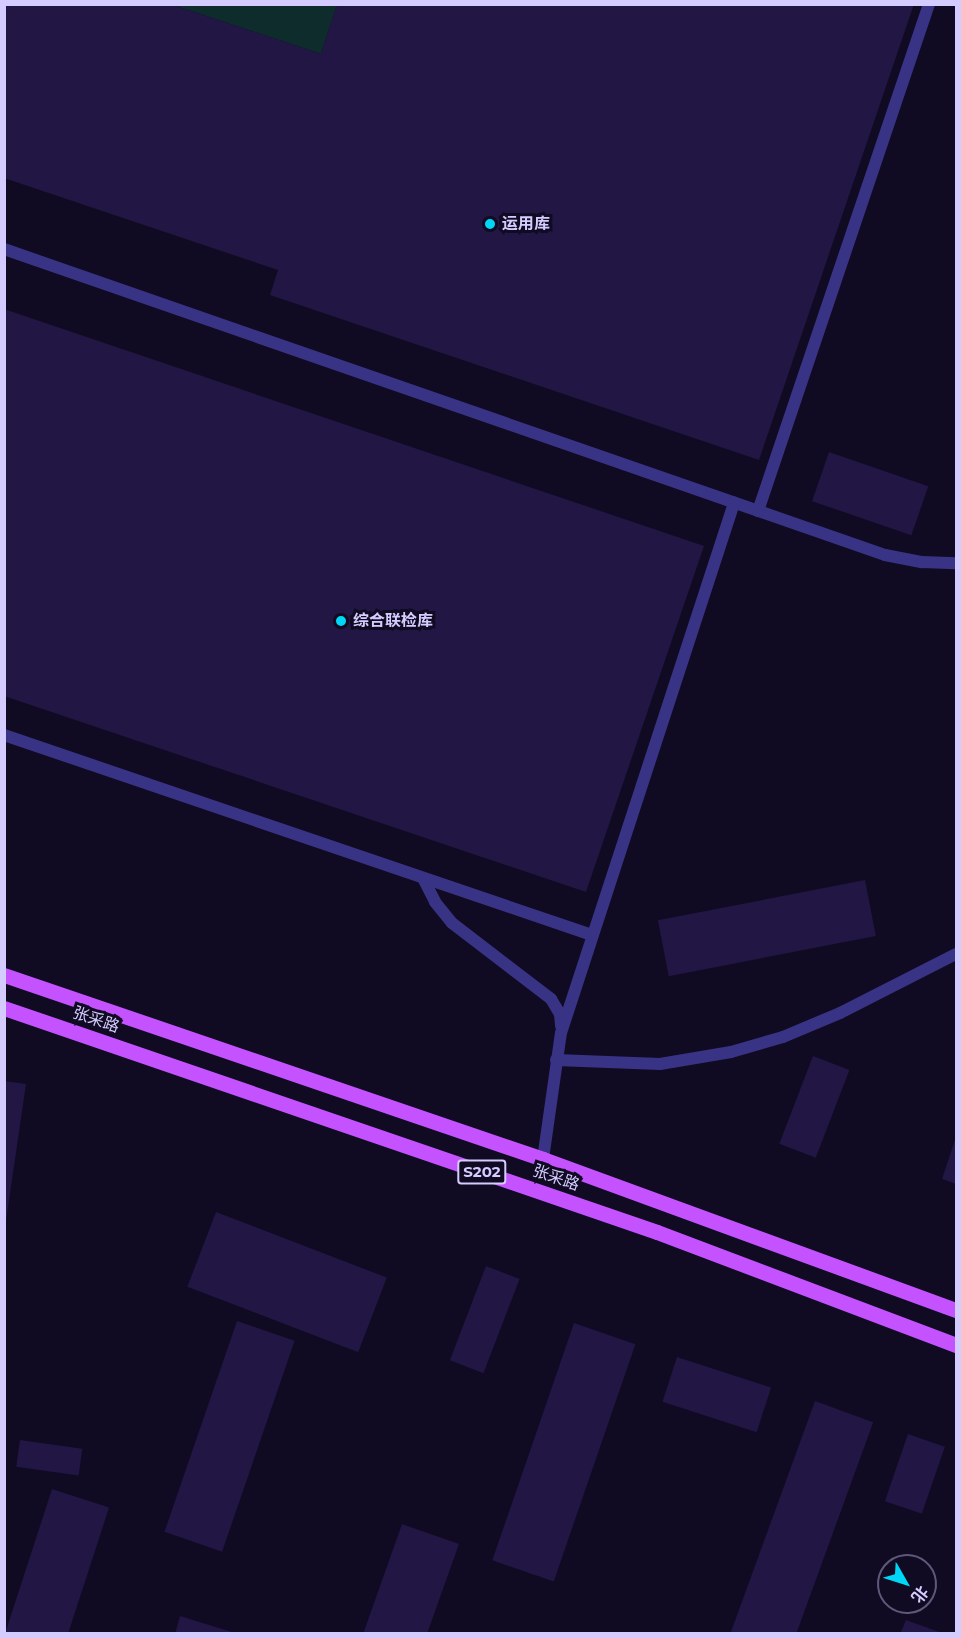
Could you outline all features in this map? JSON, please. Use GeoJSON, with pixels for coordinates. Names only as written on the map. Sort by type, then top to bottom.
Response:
{"type":"FeatureCollection","features":[{"type":"Feature","properties":{"kind":"main road","name":"张采路"},"geometry":{"type":"LineString","coordinates":[[4,975],[543,1159],[957,1310]]}},
{"type":"Feature","properties":{"kind":"main road","name":"张采路"},"geometry":{"type":"LineString","coordinates":[[4,1008],[657,1232],[957,1345]]}},
{"type":"Feature","properties":{"kind":"lane"},"geometry":{"type":"LineString","coordinates":[[758,511],[929,4]]}},
{"type":"Feature","properties":{"kind":"lane"},"geometry":{"type":"LineString","coordinates":[[4,249],[885,555],[922,562],[957,563]]}},
{"type":"Feature","properties":{"kind":"lane"},"geometry":{"type":"LineString","coordinates":[[543,1159],[561,1033],[734,503]]}},
{"type":"Feature","properties":{"kind":"lane"},"geometry":{"type":"LineString","coordinates":[[4,735],[592,935]]}},
{"type":"Feature","properties":{"kind":"lane"},"geometry":{"type":"LineString","coordinates":[[423,878],[435,902],[452,923],[551,999],[560,1014],[561,1033]]}},
{"type":"Feature","properties":{"kind":"lane"},"geometry":{"type":"LineString","coordinates":[[556,1060],[660,1064],[731,1052],[820,1022],[957,954]]}},
{"type":"Feature","properties":{"kind":"green space"},"geometry":{"type":"Polygon","coordinates":[[[173,5],[337,5],[321,54],[173,5]]]}},
{"type":"Feature","properties":{"kind":"building","name":"运用库"},"geometry":{"type":"Polygon","coordinates":[[[337,4],[914,4],[759,460],[270,295],[278,270],[4,178],[4,5],[173,5],[321,54],[337,4]]]}},
{"type":"Feature","properties":{"kind":"building","name":"综合联检库"},"geometry":{"type":"Polygon","coordinates":[[[4,309],[704,546],[586,892],[4,696],[4,309]]]}},
{"type":"Feature","properties":{"kind":"building"},"geometry":{"type":"Polygon","coordinates":[[[829,452],[928,486],[911,535],[812,501],[829,452]]]}},
{"type":"Feature","properties":{"kind":"building"},"geometry":{"type":"Polygon","coordinates":[[[865,880],[876,936],[669,976],[658,920],[865,880]]]}},
{"type":"Feature","properties":{"kind":"building"},"geometry":{"type":"Polygon","coordinates":[[[813,1056],[849,1070],[816,1158],[779,1144],[813,1056]]]}},
{"type":"Feature","properties":{"kind":"building"},"geometry":{"type":"Polygon","coordinates":[[[4,1081],[26,1084],[6,1221],[4,1220],[4,1081]]]}},
{"type":"Feature","properties":{"kind":"building"},"geometry":{"type":"Polygon","coordinates":[[[956,1137],[956,1184],[942,1179],[956,1137]]]}},
{"type":"Feature","properties":{"kind":"building"},"geometry":{"type":"Polygon","coordinates":[[[216,1212],[387,1278],[358,1352],[187,1287],[216,1212]]]}},
{"type":"Feature","properties":{"kind":"building"},"geometry":{"type":"Polygon","coordinates":[[[486,1266],[520,1279],[483,1373],[450,1360],[486,1266]]]}},
{"type":"Feature","properties":{"kind":"building"},"geometry":{"type":"Polygon","coordinates":[[[237,1321],[295,1341],[222,1552],[164,1532],[237,1321]]]}},
{"type":"Feature","properties":{"kind":"building"},"geometry":{"type":"Polygon","coordinates":[[[574,1323],[635,1344],[554,1581],[492,1560],[574,1323]]]}},
{"type":"Feature","properties":{"kind":"building"},"geometry":{"type":"Polygon","coordinates":[[[677,1357],[771,1388],[757,1432],[662,1402],[677,1357]]]}},
{"type":"Feature","properties":{"kind":"building"},"geometry":{"type":"Polygon","coordinates":[[[815,1401],[873,1422],[796,1634],[731,1633],[815,1401]]]}},
{"type":"Feature","properties":{"kind":"building"},"geometry":{"type":"Polygon","coordinates":[[[908,1434],[945,1447],[922,1514],[885,1501],[908,1434]]]}},
{"type":"Feature","properties":{"kind":"building"},"geometry":{"type":"Polygon","coordinates":[[[20,1440],[82,1449],[79,1476],[16,1467],[20,1440]]]}},
{"type":"Feature","properties":{"kind":"building"},"geometry":{"type":"Polygon","coordinates":[[[52,1489],[109,1508],[68,1634],[5,1634],[52,1489]]]}},
{"type":"Feature","properties":{"kind":"building"},"geometry":{"type":"Polygon","coordinates":[[[402,1524],[459,1544],[427,1634],[363,1634],[402,1524]]]}},
{"type":"Feature","properties":{"kind":"building"},"geometry":{"type":"Polygon","coordinates":[[[180,1616],[235,1633],[235,1634],[175,1634],[180,1616]]]}},
{"type":"Feature","properties":{"kind":"building"},"geometry":{"type":"Polygon","coordinates":[[[906,1620],[942,1633],[942,1634],[900,1634],[906,1620]]]}},
{"type":"Feature","properties":{"kind":"place","name":"运用库"},"geometry":{"type":"Point","coordinates":[490,224]}},
{"type":"Feature","properties":{"kind":"place","name":"综合联检库"},"geometry":{"type":"Point","coordinates":[341,621]}}]}
